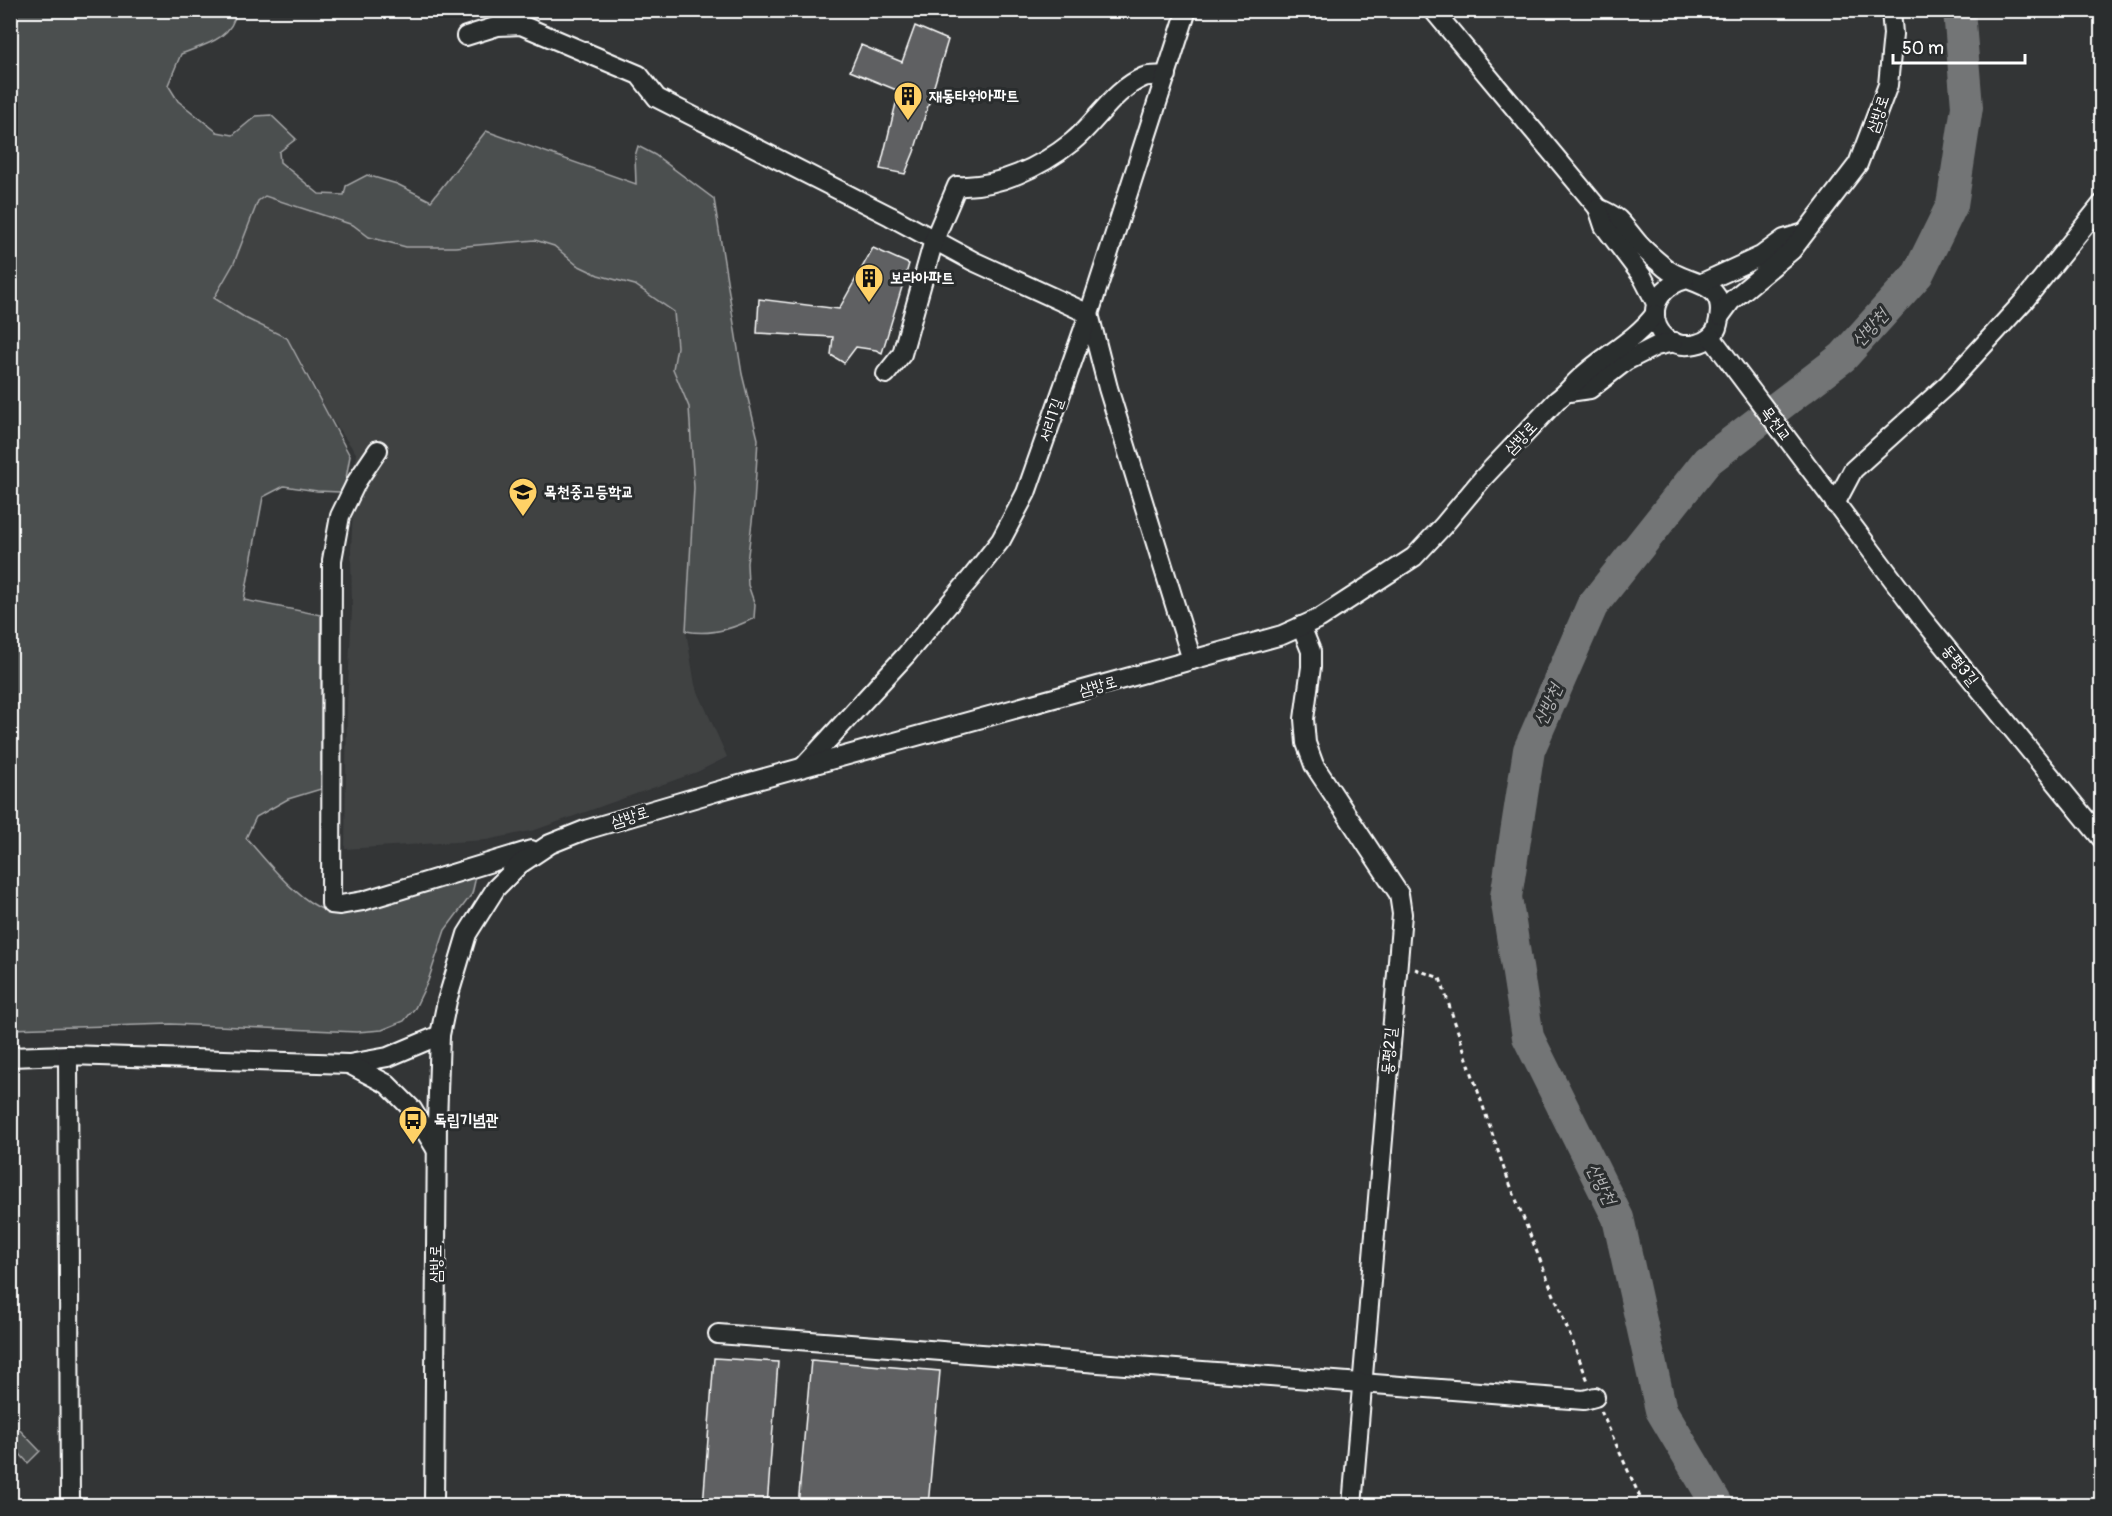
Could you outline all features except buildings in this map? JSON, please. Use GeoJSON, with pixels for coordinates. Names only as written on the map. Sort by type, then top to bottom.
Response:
{"type":"FeatureCollection","features":[{"type":"Feature","properties":{"kind":"street","name":"서리1길"},"geometry":{"type":"LineString","coordinates":[[802,767],[906,655],[1001,540],[1026,493],[1089,314],[1187,10]]}},
{"type":"Feature","properties":{"kind":"street"},"geometry":{"type":"LineString","coordinates":[[1433,10],[1598,208],[1604,226],[1642,276],[1655,309],[1658,328],[1664,336],[1674,342],[1694,345],[1711,337],[1718,327],[1720,316],[1715,294],[1708,286],[1677,276],[1665,268],[1639,244],[1617,218],[1598,208]]}},
{"type":"Feature","properties":{"kind":"street","name":"삼방로"},"geometry":{"type":"LineString","coordinates":[[1720,316],[1731,301],[1792,250],[1858,164],[1888,85],[1893,34],[1891,10]]}},
{"type":"Feature","properties":{"kind":"street"},"geometry":{"type":"LineString","coordinates":[[466,36],[498,26],[521,25],[639,75],[657,98],[973,261],[1089,314],[1108,388],[1192,660]]}},
{"type":"Feature","properties":{"kind":"street"},"geometry":{"type":"LineString","coordinates":[[886,374],[902,354],[934,240],[957,186],[975,186],[1031,168],[1072,142],[1123,89],[1146,76],[1167,75]]}},
{"type":"Feature","properties":{"kind":"street"},"geometry":{"type":"LineString","coordinates":[[1835,504],[1853,470],[1947,385],[2024,301],[2102,204]]}},
{"type":"Feature","properties":{"kind":"street","name":"삼방로"},"geometry":{"type":"LineString","coordinates":[[1695,281],[1761,256],[1784,239],[1804,233]]}},
{"type":"Feature","properties":{"kind":"street"},"geometry":{"type":"LineString","coordinates":[[1655,309],[1666,288],[1676,282],[1695,281]]}},
{"type":"Feature","properties":{"kind":"street","name":"삼방로"},"geometry":{"type":"LineString","coordinates":[[378,450],[357,482],[340,516],[332,560],[331,904],[340,905],[363,901],[550,844],[585,830],[802,767],[1282,635],[1320,618],[1414,557],[1483,478],[1557,400],[1569,392],[1580,378],[1645,328],[1655,309]]}},
{"type":"Feature","properties":{"kind":"street","name":"목천교"},"geometry":{"type":"LineString","coordinates":[[1711,337],[1822,488]]}},
{"type":"Feature","properties":{"kind":"street","name":"삼방로"},"geometry":{"type":"LineString","coordinates":[[1569,392],[1590,389],[1626,362],[1656,346],[1674,342]]}},
{"type":"Feature","properties":{"kind":"street","name":"동평3길"},"geometry":{"type":"LineString","coordinates":[[1822,488],[1921,617],[2102,840]]}},
{"type":"Feature","properties":{"kind":"street","name":"동평2길"},"geometry":{"type":"LineString","coordinates":[[1301,626],[1311,651],[1304,719],[1306,743],[1314,765],[1399,894],[1402,914],[1352,1506]]}},
{"type":"Feature","properties":{"kind":"street","name":"삼방로"},"geometry":{"type":"LineString","coordinates":[[434,1506],[440,1035],[447,1001],[467,934],[496,888],[520,864],[550,844]]}},
{"type":"Feature","properties":{"kind":"street"},"geometry":{"type":"LineString","coordinates":[[10,1056],[68,1055],[349,1064],[388,1057],[440,1035]]}},
{"type":"Feature","properties":{"kind":"street"},"geometry":{"type":"LineString","coordinates":[[68,1055],[70,1506]]}},
{"type":"Feature","properties":{"kind":"street"},"geometry":{"type":"LineString","coordinates":[[349,1064],[387,1084],[412,1109],[437,1150]]}},
{"type":"Feature","properties":{"kind":"street"},"geometry":{"type":"LineString","coordinates":[[718,1334],[1584,1400],[1595,1397]]}},
{"type":"Feature","properties":{"kind":"path"},"geometry":{"type":"LineString","coordinates":[[1397,961],[1440,978],[1504,1169],[1595,1397],[1644,1506]]}},
{"type":"Feature","properties":{"kind":"shaded area"},"geometry":{"type":"Polygon","coordinates":[[[10,11],[236,11],[234,21],[223,35],[208,44],[181,54],[168,85],[178,101],[217,132],[233,135],[256,116],[271,115],[296,139],[279,152],[280,162],[319,194],[344,195],[346,186],[367,175],[397,184],[431,201],[486,131],[636,184],[635,156],[638,146],[655,155],[714,199],[742,374],[758,439],[754,505],[747,563],[748,585],[755,605],[754,618],[722,630],[704,633],[686,631],[694,488],[689,407],[673,369],[677,347],[674,312],[635,285],[598,275],[577,265],[554,246],[535,240],[455,247],[406,247],[369,237],[353,225],[265,196],[258,201],[234,263],[214,298],[247,319],[287,338],[350,456],[345,484],[340,492],[284,486],[263,497],[244,600],[321,615],[321,789],[288,799],[256,817],[246,838],[293,889],[315,906],[328,912],[339,913],[376,907],[470,875],[475,881],[472,894],[445,930],[428,981],[415,1008],[404,1021],[382,1030],[357,1032],[171,1024],[11,1029],[10,11]]]}},
{"type":"Feature","properties":{"kind":"shaded area","name":"목천중고등학교"},"geometry":{"type":"Polygon","coordinates":[[[265,196],[354,225],[369,237],[406,247],[455,247],[535,240],[554,246],[577,265],[598,275],[635,285],[674,312],[677,347],[673,369],[689,407],[694,488],[686,631],[695,685],[727,757],[697,772],[535,830],[486,840],[345,849],[347,704],[352,611],[351,549],[356,453],[330,417],[287,338],[247,319],[214,299],[234,263],[258,201],[265,196]]]}},
{"type":"Feature","properties":{"kind":"shaded area"},"geometry":{"type":"Polygon","coordinates":[[[15,1425],[40,1451],[28,1463],[11,1444],[11,1430],[15,1425]]]}},
{"type":"Feature","properties":{"kind":"waterway","name":"산방천"},"geometry":{"type":"LineString","coordinates":[[1718,1506],[1661,1410],[1618,1218],[1528,1037],[1506,897],[1529,750],[1592,606],[1707,461],[1843,357],[1918,274],[1952,205],[1967,107],[1959,10]]}},
{"type":"Feature","properties":{"kind":"place","name":"재동타워아파트"},"geometry":{"type":"Point","coordinates":[908,122]}},
{"type":"Feature","properties":{"kind":"place","name":"보라아파트"},"geometry":{"type":"Point","coordinates":[869,304]}},
{"type":"Feature","properties":{"kind":"place","name":"목천중고등학교"},"geometry":{"type":"Point","coordinates":[523,518]}},
{"type":"Feature","properties":{"kind":"place","name":"독립기념관"},"geometry":{"type":"Point","coordinates":[413,1146]}}]}
